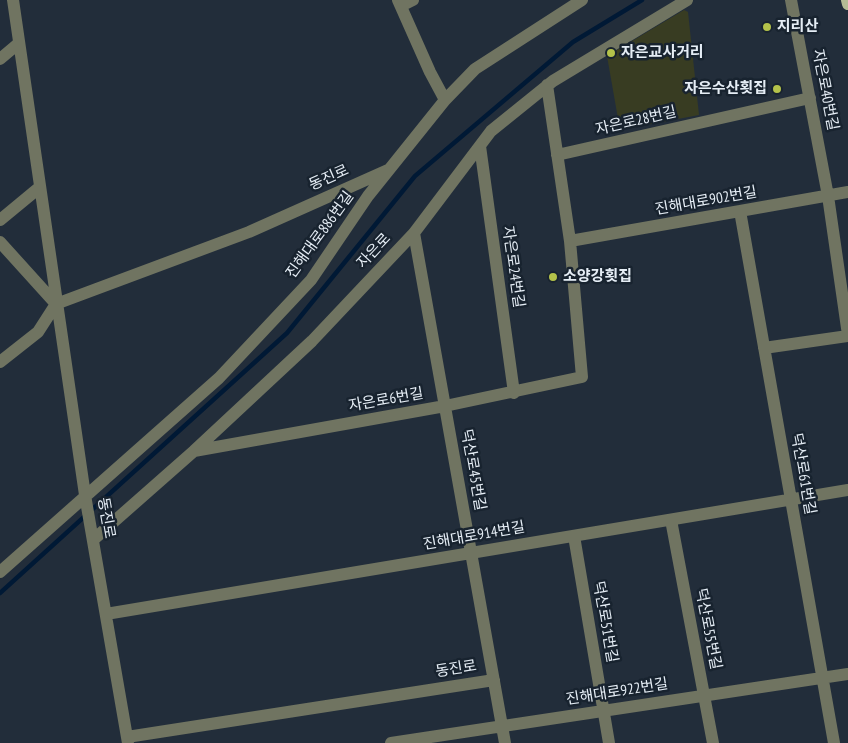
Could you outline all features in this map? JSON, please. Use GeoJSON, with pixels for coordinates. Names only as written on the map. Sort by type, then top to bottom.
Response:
{"type":"FeatureCollection","features":[{"type":"Feature","properties":{"kind":"main road"},"geometry":{"type":"LineString","coordinates":[[847,0],[848,4]]}},
{"type":"Feature","properties":{"kind":"street","name":"동진로"},"geometry":{"type":"LineString","coordinates":[[13,0],[85,495],[127,740],[494,680]]}},
{"type":"Feature","properties":{"kind":"street"},"geometry":{"type":"LineString","coordinates":[[413,0],[400,3],[430,72],[445,100]]}},
{"type":"Feature","properties":{"kind":"street","name":"진해대로886번길"},"geometry":{"type":"LineString","coordinates":[[0,572],[219,378],[311,280],[368,196],[445,100],[475,69],[582,0]]}},
{"type":"Feature","properties":{"kind":"street","name":"자은로"},"geometry":{"type":"LineString","coordinates":[[93,540],[194,451],[312,341],[414,233],[491,131],[547,86],[686,0]]}},
{"type":"Feature","properties":{"kind":"street","name":"자은로40번길"},"geometry":{"type":"LineString","coordinates":[[791,0],[828,196],[848,335]]}},
{"type":"Feature","properties":{"kind":"street"},"geometry":{"type":"LineString","coordinates":[[0,59],[19,43]]}},
{"type":"Feature","properties":{"kind":"street"},"geometry":{"type":"LineString","coordinates":[[547,86],[570,241]]}},
{"type":"Feature","properties":{"kind":"street","name":"자은로28번길"},"geometry":{"type":"LineString","coordinates":[[557,155],[810,98]]}},
{"type":"Feature","properties":{"kind":"street","name":"자은로24번길"},"geometry":{"type":"LineString","coordinates":[[480,146],[514,393]]}},
{"type":"Feature","properties":{"kind":"street","name":"동진로"},"geometry":{"type":"LineString","coordinates":[[56,304],[249,232],[392,168]]}},
{"type":"Feature","properties":{"kind":"street"},"geometry":{"type":"LineString","coordinates":[[0,220],[40,187]]}},
{"type":"Feature","properties":{"kind":"street","name":"진해대로902번길"},"geometry":{"type":"LineString","coordinates":[[570,241],[848,192]]}},
{"type":"Feature","properties":{"kind":"street","name":"덕산로61번길"},"geometry":{"type":"LineString","coordinates":[[740,211],[834,743]]}},
{"type":"Feature","properties":{"kind":"street","name":"덕산로45번길"},"geometry":{"type":"LineString","coordinates":[[414,233],[505,743]]}},
{"type":"Feature","properties":{"kind":"street","name":"자은로6번길"},"geometry":{"type":"LineString","coordinates":[[194,451],[514,393],[582,377],[570,241]]}},
{"type":"Feature","properties":{"kind":"street"},"geometry":{"type":"LineString","coordinates":[[0,242],[56,304],[38,332],[0,362]]}},
{"type":"Feature","properties":{"kind":"street"},"geometry":{"type":"LineString","coordinates":[[764,348],[848,335]]}},
{"type":"Feature","properties":{"kind":"street","name":"진해대로914번길"},"geometry":{"type":"LineString","coordinates":[[106,614],[848,490]]}},
{"type":"Feature","properties":{"kind":"street","name":"덕산로55번길"},"geometry":{"type":"LineString","coordinates":[[671,520],[713,743]]}},
{"type":"Feature","properties":{"kind":"street","name":"덕산로51번길"},"geometry":{"type":"LineString","coordinates":[[574,536],[609,743]]}},
{"type":"Feature","properties":{"kind":"street","name":"진해대로922번길"},"geometry":{"type":"LineString","coordinates":[[391,743],[848,674]]}},
{"type":"Feature","properties":{"kind":"green space"},"geometry":{"type":"Polygon","coordinates":[[[684,10],[688,12],[699,115],[620,130],[607,56],[684,10]]]}},
{"type":"Feature","properties":{"kind":"waterway"},"geometry":{"type":"LineString","coordinates":[[0,593],[287,333],[415,176],[573,42],[642,0]]}},
{"type":"Feature","properties":{"kind":"place","name":"지리산"},"geometry":{"type":"Point","coordinates":[767,27]}},
{"type":"Feature","properties":{"kind":"place","name":"자은교사거리"},"geometry":{"type":"Point","coordinates":[611,53]}},
{"type":"Feature","properties":{"kind":"place","name":"자은수산횟집"},"geometry":{"type":"Point","coordinates":[777,89]}},
{"type":"Feature","properties":{"kind":"place","name":"소양강횟집"},"geometry":{"type":"Point","coordinates":[553,277]}}]}
